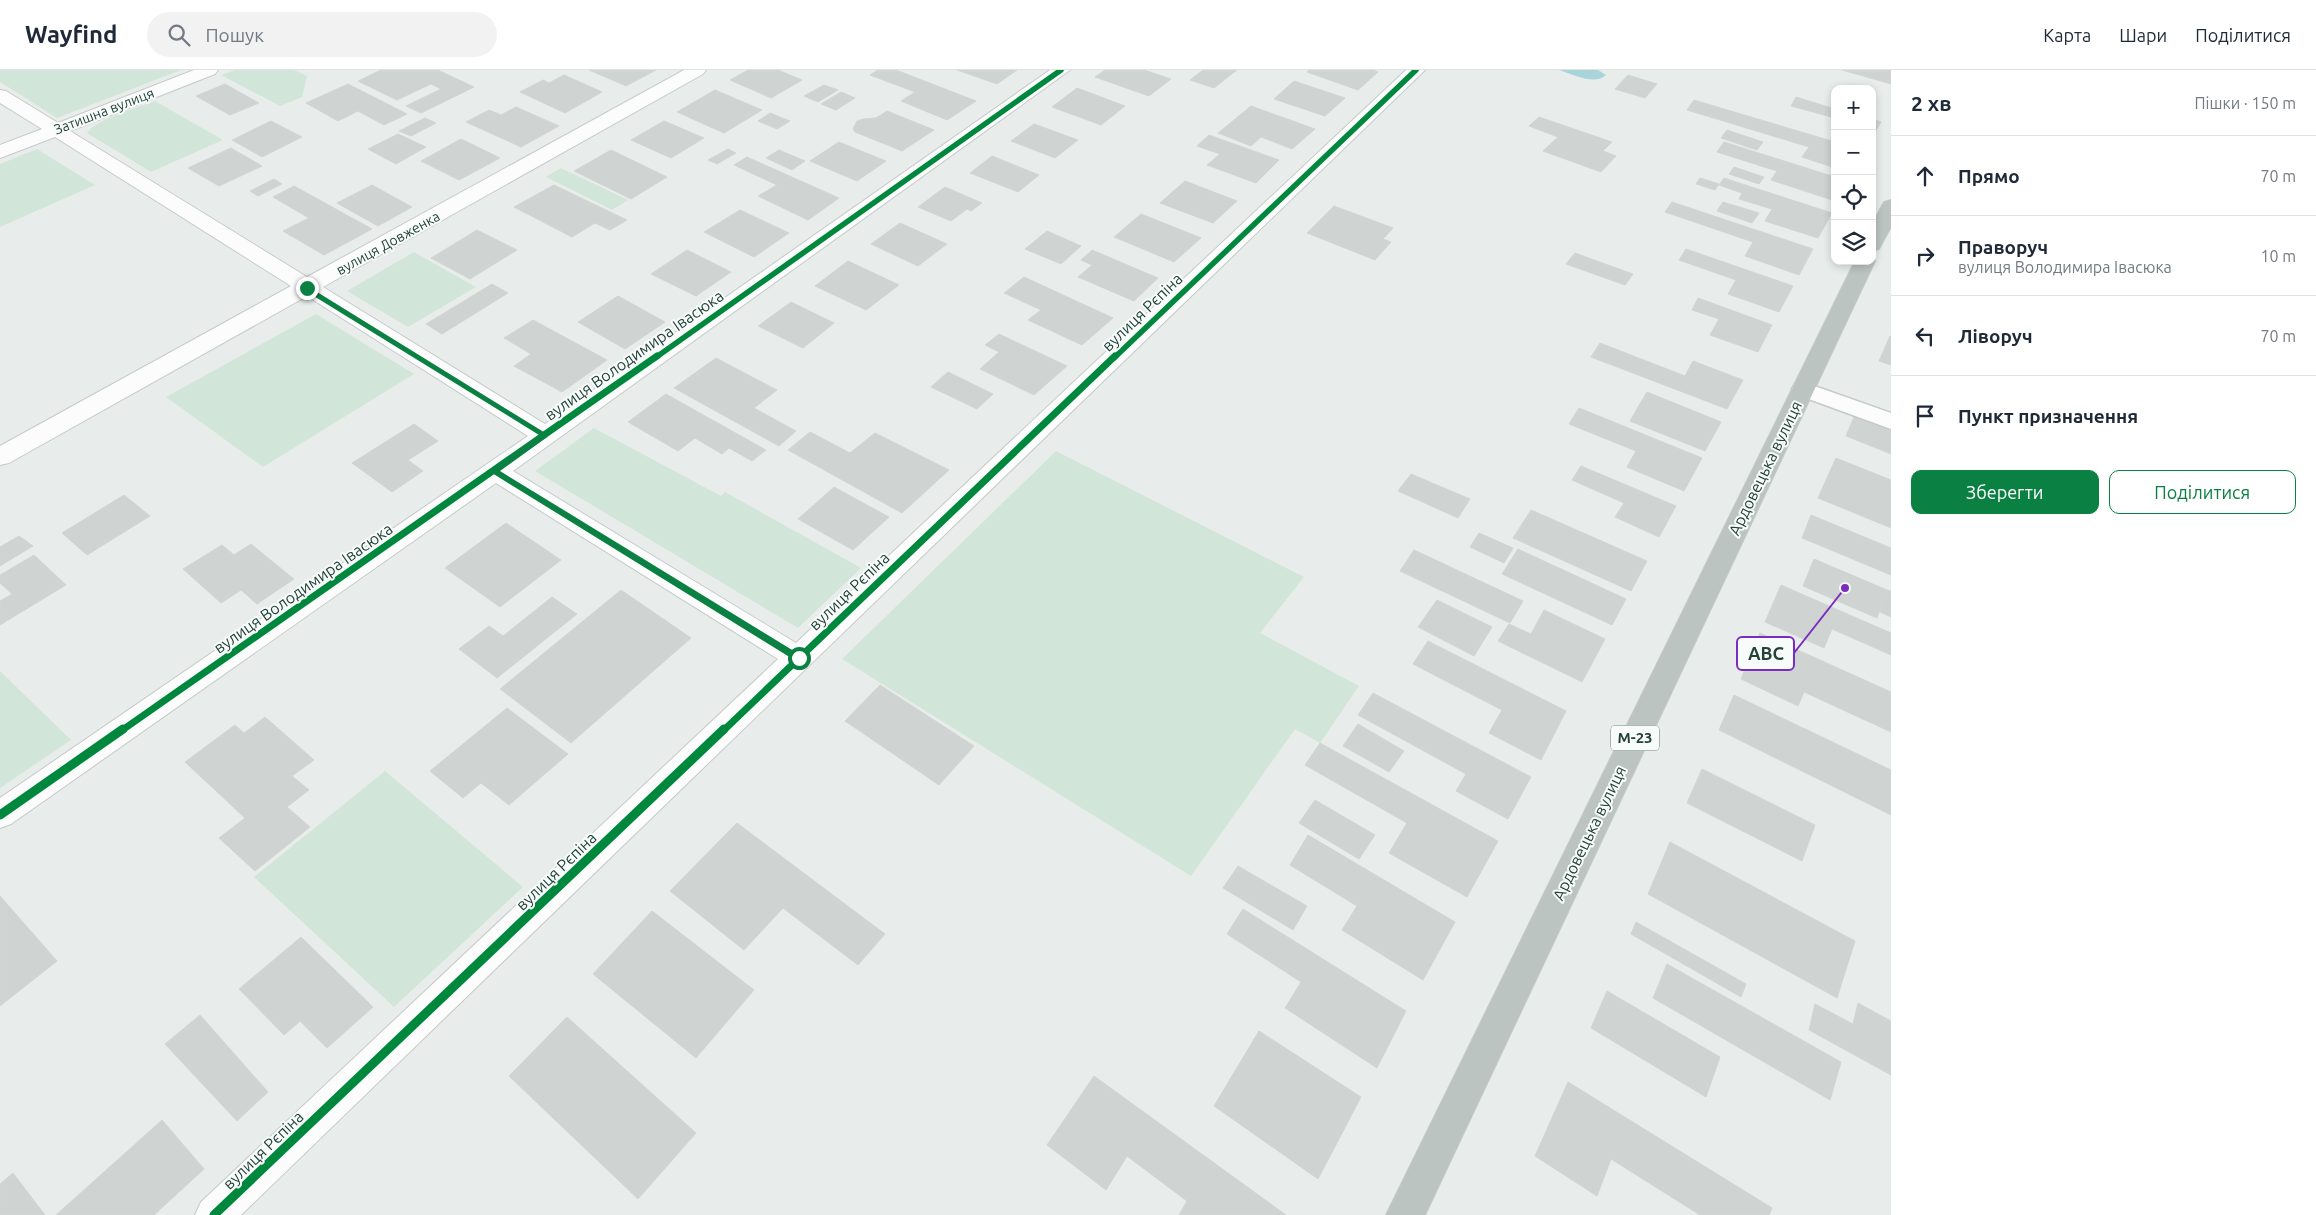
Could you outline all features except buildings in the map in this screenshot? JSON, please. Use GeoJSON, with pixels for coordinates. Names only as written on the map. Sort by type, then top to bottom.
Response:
{"type":"FeatureCollection","features":[{"type":"Feature","properties":{"kind":"highway"},"geometry":{"type":"LineString","coordinates":[[1876,237],[1891,206]]}},
{"type":"Feature","properties":{"kind":"highway","name":"Ардовецька вулиця"},"geometry":{"type":"LineString","coordinates":[[1405,1215],[1863,265]]}},
{"type":"Feature","properties":{"kind":"street","name":"Затишна вулиця"},"geometry":{"type":"LineString","coordinates":[[0,152],[209,70]]}},
{"type":"Feature","properties":{"kind":"street","name":"вулиця Довженка"},"geometry":{"type":"LineString","coordinates":[[0,457],[696,70]]}},
{"type":"Feature","properties":{"kind":"street","name":"вулиця Володимира Івасюка"},"geometry":{"type":"LineString","coordinates":[[0,815],[495,471],[1061,70]]}},
{"type":"Feature","properties":{"kind":"street","name":"вулиця Рєпіна"},"geometry":{"type":"LineString","coordinates":[[214,1215],[1416,70]]}},
{"type":"Feature","properties":{"kind":"street"},"geometry":{"type":"LineString","coordinates":[[0,95],[544,435]]}},
{"type":"Feature","properties":{"kind":"street"},"geometry":{"type":"LineString","coordinates":[[495,471],[799,658]]}},
{"type":"Feature","properties":{"kind":"lane"},"geometry":{"type":"LineString","coordinates":[[1803,389],[1891,421]]}},
{"type":"Feature","properties":{"kind":"green space"},"geometry":{"type":"Polygon","coordinates":[[[0,70],[181,70],[57,118],[0,82],[0,70]]]}},
{"type":"Feature","properties":{"kind":"green space"},"geometry":{"type":"Polygon","coordinates":[[[235,70],[294,70],[307,76],[302,97],[280,106],[221,75],[235,70]]]}},
{"type":"Feature","properties":{"kind":"green space"},"geometry":{"type":"Polygon","coordinates":[[[155,101],[223,140],[151,172],[87,133],[109,118],[155,101]]]}},
{"type":"Feature","properties":{"kind":"green space"},"geometry":{"type":"Polygon","coordinates":[[[37,149],[95,185],[0,227],[0,164],[37,149]]]}},
{"type":"Feature","properties":{"kind":"green space"},"geometry":{"type":"Polygon","coordinates":[[[561,168],[628,200],[612,210],[546,177],[561,168]]]}},
{"type":"Feature","properties":{"kind":"green space"},"geometry":{"type":"Polygon","coordinates":[[[414,252],[476,287],[408,327],[347,291],[414,252]]]}},
{"type":"Feature","properties":{"kind":"green space"},"geometry":{"type":"Polygon","coordinates":[[[316,314],[414,374],[263,467],[166,397],[316,314]]]}},
{"type":"Feature","properties":{"kind":"green space"},"geometry":{"type":"Polygon","coordinates":[[[594,428],[721,496],[725,492],[861,568],[798,628],[535,471],[594,428]]]}},
{"type":"Feature","properties":{"kind":"green space"},"geometry":{"type":"Polygon","coordinates":[[[1056,451],[1304,577],[1260,633],[1359,686],[1320,743],[1295,729],[1191,876],[842,659],[1056,451]]]}},
{"type":"Feature","properties":{"kind":"green space"},"geometry":{"type":"Polygon","coordinates":[[[0,671],[71,740],[0,788],[0,671]]]}},
{"type":"Feature","properties":{"kind":"green space"},"geometry":{"type":"Polygon","coordinates":[[[385,771],[523,887],[394,1007],[254,877],[385,771]]]}},
{"type":"Feature","properties":{"kind":"water"},"geometry":{"type":"Polygon","coordinates":[[[1559,70],[1598,70],[1606,75],[1601,78],[1590,79],[1559,70]]]}},
{"type":"Feature","properties":{"kind":"cycle path"},"geometry":{"type":"LineString","coordinates":[[0,815],[495,471],[1061,70]]}},
{"type":"Feature","properties":{"kind":"cycle path"},"geometry":{"type":"LineString","coordinates":[[214,1215],[1416,70]]}},
{"type":"Feature","properties":{"kind":"place","name":"ABC"},"geometry":{"type":"Point","coordinates":[1845,588]}},
{"type":"Feature","properties":{"kind":"route"},"geometry":{"type":"LineString","coordinates":[[307,288],[544,435],[495,471],[799,658]]}}]}
